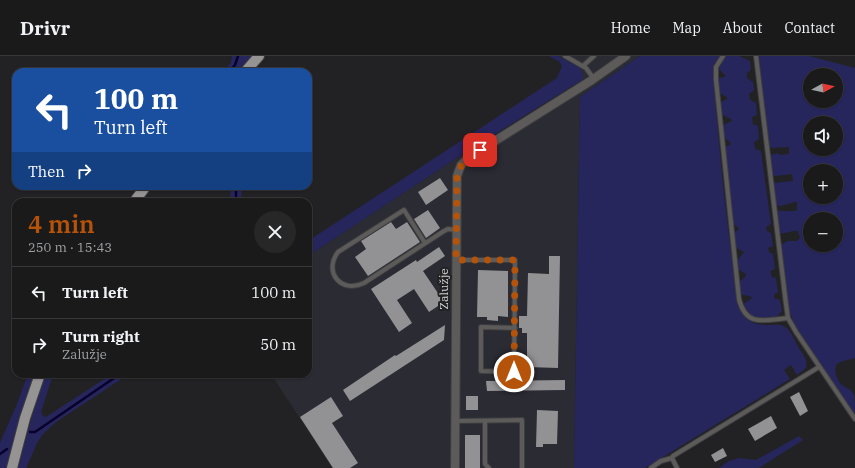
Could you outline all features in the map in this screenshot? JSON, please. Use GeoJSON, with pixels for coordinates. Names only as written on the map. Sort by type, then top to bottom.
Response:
{"type":"FeatureCollection","features":[{"type":"Feature","properties":{"kind":"main road"},"geometry":{"type":"LineString","coordinates":[[248,68],[259,56]]}},
{"type":"Feature","properties":{"kind":"main road"},"geometry":{"type":"LineString","coordinates":[[12,468],[25,418],[39,378]]}},
{"type":"Feature","properties":{"kind":"street","name":"Zalužje"},"geometry":{"type":"LineString","coordinates":[[455,468],[457,176],[461,165],[468,158],[594,79],[626,56]]}},
{"type":"Feature","properties":{"kind":"lane"},"geometry":{"type":"LineString","coordinates":[[565,56],[583,66],[594,79]]}},
{"type":"Feature","properties":{"kind":"lane"},"geometry":{"type":"LineString","coordinates":[[583,66],[594,56]]}},
{"type":"Feature","properties":{"kind":"lane"},"geometry":{"type":"LineString","coordinates":[[723,56],[716,67],[716,80],[739,299],[744,313],[752,320],[763,321],[788,318]]}},
{"type":"Feature","properties":{"kind":"lane"},"geometry":{"type":"LineString","coordinates":[[756,56],[778,247],[788,318],[819,367],[855,419]]}},
{"type":"Feature","properties":{"kind":"lane"},"geometry":{"type":"LineString","coordinates":[[425,243],[404,210],[338,252],[332,259],[332,270],[338,282],[344,286],[358,286],[444,231],[448,229],[457,230]]}},
{"type":"Feature","properties":{"kind":"lane"},"geometry":{"type":"LineString","coordinates":[[456,260],[515,260],[514,372],[480,371],[481,327],[514,328]]}},
{"type":"Feature","properties":{"kind":"lane"},"geometry":{"type":"LineString","coordinates":[[651,468],[661,461],[672,458],[819,367]]}},
{"type":"Feature","properties":{"kind":"lane"},"geometry":{"type":"LineString","coordinates":[[455,421],[522,420],[522,468]]}},
{"type":"Feature","properties":{"kind":"lane"},"geometry":{"type":"LineString","coordinates":[[485,421],[485,464],[489,468]]}},
{"type":"Feature","properties":{"kind":"lane"},"geometry":{"type":"LineString","coordinates":[[672,458],[677,468]]}},
{"type":"Feature","properties":{"kind":"shaded area"},"geometry":{"type":"Polygon","coordinates":[[[232,56],[254,56],[244,68],[227,68],[231,62],[232,56]]]}},
{"type":"Feature","properties":{"kind":"shaded area"},"geometry":{"type":"Polygon","coordinates":[[[549,56],[558,56],[580,68],[583,75],[582,80],[452,161],[312,253],[312,238],[557,78],[562,66],[560,62],[549,56]]]}},
{"type":"Feature","properties":{"kind":"shaded area"},"geometry":{"type":"Polygon","coordinates":[[[558,56],[640,56],[580,97],[574,468],[332,468],[274,378],[312,378],[312,253],[452,161],[565,92],[582,80],[580,68],[558,56]]]}},
{"type":"Feature","properties":{"kind":"shaded area"},"geometry":{"type":"Polygon","coordinates":[[[640,56],[720,56],[715,63],[713,77],[723,186],[737,302],[745,317],[753,323],[780,325],[787,329],[805,358],[806,368],[797,375],[791,365],[784,370],[790,379],[645,468],[574,468],[580,97],[640,56]]]}},
{"type":"Feature","properties":{"kind":"shaded area"},"geometry":{"type":"Polygon","coordinates":[[[726,56],[739,56],[750,61],[751,70],[747,73],[747,78],[753,82],[754,90],[749,94],[750,100],[756,103],[757,115],[752,117],[753,124],[758,126],[759,139],[754,142],[755,149],[761,151],[771,224],[766,227],[767,231],[771,233],[773,246],[768,248],[769,252],[773,254],[775,269],[770,271],[772,277],[776,278],[778,292],[774,295],[774,298],[780,300],[782,311],[776,318],[756,319],[744,311],[743,304],[752,297],[740,294],[739,282],[745,277],[746,274],[739,270],[737,261],[744,252],[735,247],[733,233],[739,228],[732,223],[724,147],[730,145],[731,143],[723,137],[721,126],[732,121],[721,114],[719,103],[727,99],[727,97],[719,93],[717,78],[725,77],[719,69],[723,58],[726,56]]]}},
{"type":"Feature","properties":{"kind":"shaded area"},"geometry":{"type":"Polygon","coordinates":[[[759,56],[809,56],[855,68],[855,358],[840,362],[836,365],[835,371],[840,383],[849,389],[854,395],[855,414],[802,338],[795,326],[790,312],[784,283],[780,245],[788,241],[797,241],[800,238],[798,231],[779,233],[777,211],[797,210],[797,202],[781,206],[775,205],[773,183],[793,181],[792,174],[772,175],[770,155],[778,153],[780,155],[789,154],[789,147],[769,148],[759,56]]]}},
{"type":"Feature","properties":{"kind":"shaded area"},"geometry":{"type":"Polygon","coordinates":[[[231,190],[242,190],[241,198],[230,198],[231,190]]]}},
{"type":"Feature","properties":{"kind":"shaded area"},"geometry":{"type":"Polygon","coordinates":[[[27,378],[36,378],[9,468],[0,468],[0,443],[27,378]]]}},
{"type":"Feature","properties":{"kind":"shaded area"},"geometry":{"type":"Polygon","coordinates":[[[44,378],[52,378],[41,412],[43,416],[46,417],[106,378],[123,378],[56,422],[43,434],[37,443],[26,468],[18,468],[44,378]]]}},
{"type":"Feature","properties":{"kind":"shaded area"},"geometry":{"type":"Polygon","coordinates":[[[799,436],[803,440],[759,468],[719,468],[729,461],[739,458],[756,460],[799,436]]]}},
{"type":"Feature","properties":{"kind":"building"},"geometry":{"type":"Polygon","coordinates":[[[440,178],[448,190],[426,205],[418,192],[440,178]]]}},
{"type":"Feature","properties":{"kind":"building"},"geometry":{"type":"Polygon","coordinates":[[[428,210],[440,228],[426,238],[414,219],[428,210]]]}},
{"type":"Feature","properties":{"kind":"building"},"geometry":{"type":"Polygon","coordinates":[[[391,222],[396,229],[407,222],[420,242],[368,276],[355,257],[366,249],[361,241],[391,222]]]}},
{"type":"Feature","properties":{"kind":"building"},"geometry":{"type":"Polygon","coordinates":[[[439,247],[445,256],[423,271],[444,302],[429,312],[414,289],[397,300],[412,323],[399,332],[371,289],[416,260],[417,262],[439,247]]]}},
{"type":"Feature","properties":{"kind":"building"},"geometry":{"type":"Polygon","coordinates":[[[549,256],[560,256],[558,368],[527,367],[527,365],[521,364],[521,356],[527,356],[527,333],[522,333],[522,328],[519,328],[519,316],[527,316],[528,273],[549,274],[549,256]]]}},
{"type":"Feature","properties":{"kind":"building"},"geometry":{"type":"Polygon","coordinates":[[[478,270],[508,271],[508,317],[498,316],[498,321],[487,320],[487,317],[477,317],[478,270]]]}},
{"type":"Feature","properties":{"kind":"building"},"geometry":{"type":"Polygon","coordinates":[[[445,325],[444,340],[350,401],[343,390],[395,355],[396,356],[445,325]]]}},
{"type":"Feature","properties":{"kind":"building"},"geometry":{"type":"Polygon","coordinates":[[[565,380],[565,390],[487,391],[486,381],[565,380]]]}},
{"type":"Feature","properties":{"kind":"building"},"geometry":{"type":"Polygon","coordinates":[[[799,392],[808,411],[800,416],[790,397],[799,392]]]}},
{"type":"Feature","properties":{"kind":"building"},"geometry":{"type":"Polygon","coordinates":[[[466,396],[478,396],[478,410],[466,410],[466,396]]]}},
{"type":"Feature","properties":{"kind":"building"},"geometry":{"type":"Polygon","coordinates":[[[331,397],[343,416],[332,423],[358,463],[350,468],[333,468],[300,417],[331,397]]]}},
{"type":"Feature","properties":{"kind":"building"},"geometry":{"type":"Polygon","coordinates":[[[537,410],[558,411],[557,444],[543,444],[543,447],[536,447],[537,410]]]}},
{"type":"Feature","properties":{"kind":"building"},"geometry":{"type":"Polygon","coordinates":[[[771,416],[777,428],[755,441],[748,429],[771,416]]]}},
{"type":"Feature","properties":{"kind":"building"},"geometry":{"type":"Polygon","coordinates":[[[465,435],[480,435],[480,468],[465,468],[465,435]]]}},
{"type":"Feature","properties":{"kind":"building"},"geometry":{"type":"Polygon","coordinates":[[[723,448],[727,456],[715,462],[711,455],[723,448]]]}},
{"type":"Feature","properties":{"kind":"waterway"},"geometry":{"type":"LineString","coordinates":[[232,68],[238,56]]}},
{"type":"Feature","properties":{"kind":"waterway"},"geometry":{"type":"LineString","coordinates":[[236,190],[236,198]]}},
{"type":"Feature","properties":{"kind":"waterway"},"geometry":{"type":"LineString","coordinates":[[30,432],[35,432],[114,378]]}},
{"type":"Feature","properties":{"kind":"waterway"},"geometry":{"type":"LineString","coordinates":[[0,454],[7,449]]}},
{"type":"Feature","properties":{"kind":"route"},"geometry":{"type":"LineString","coordinates":[[480,150],[461,165],[457,176],[456,260],[515,260],[514,372]]}}]}
